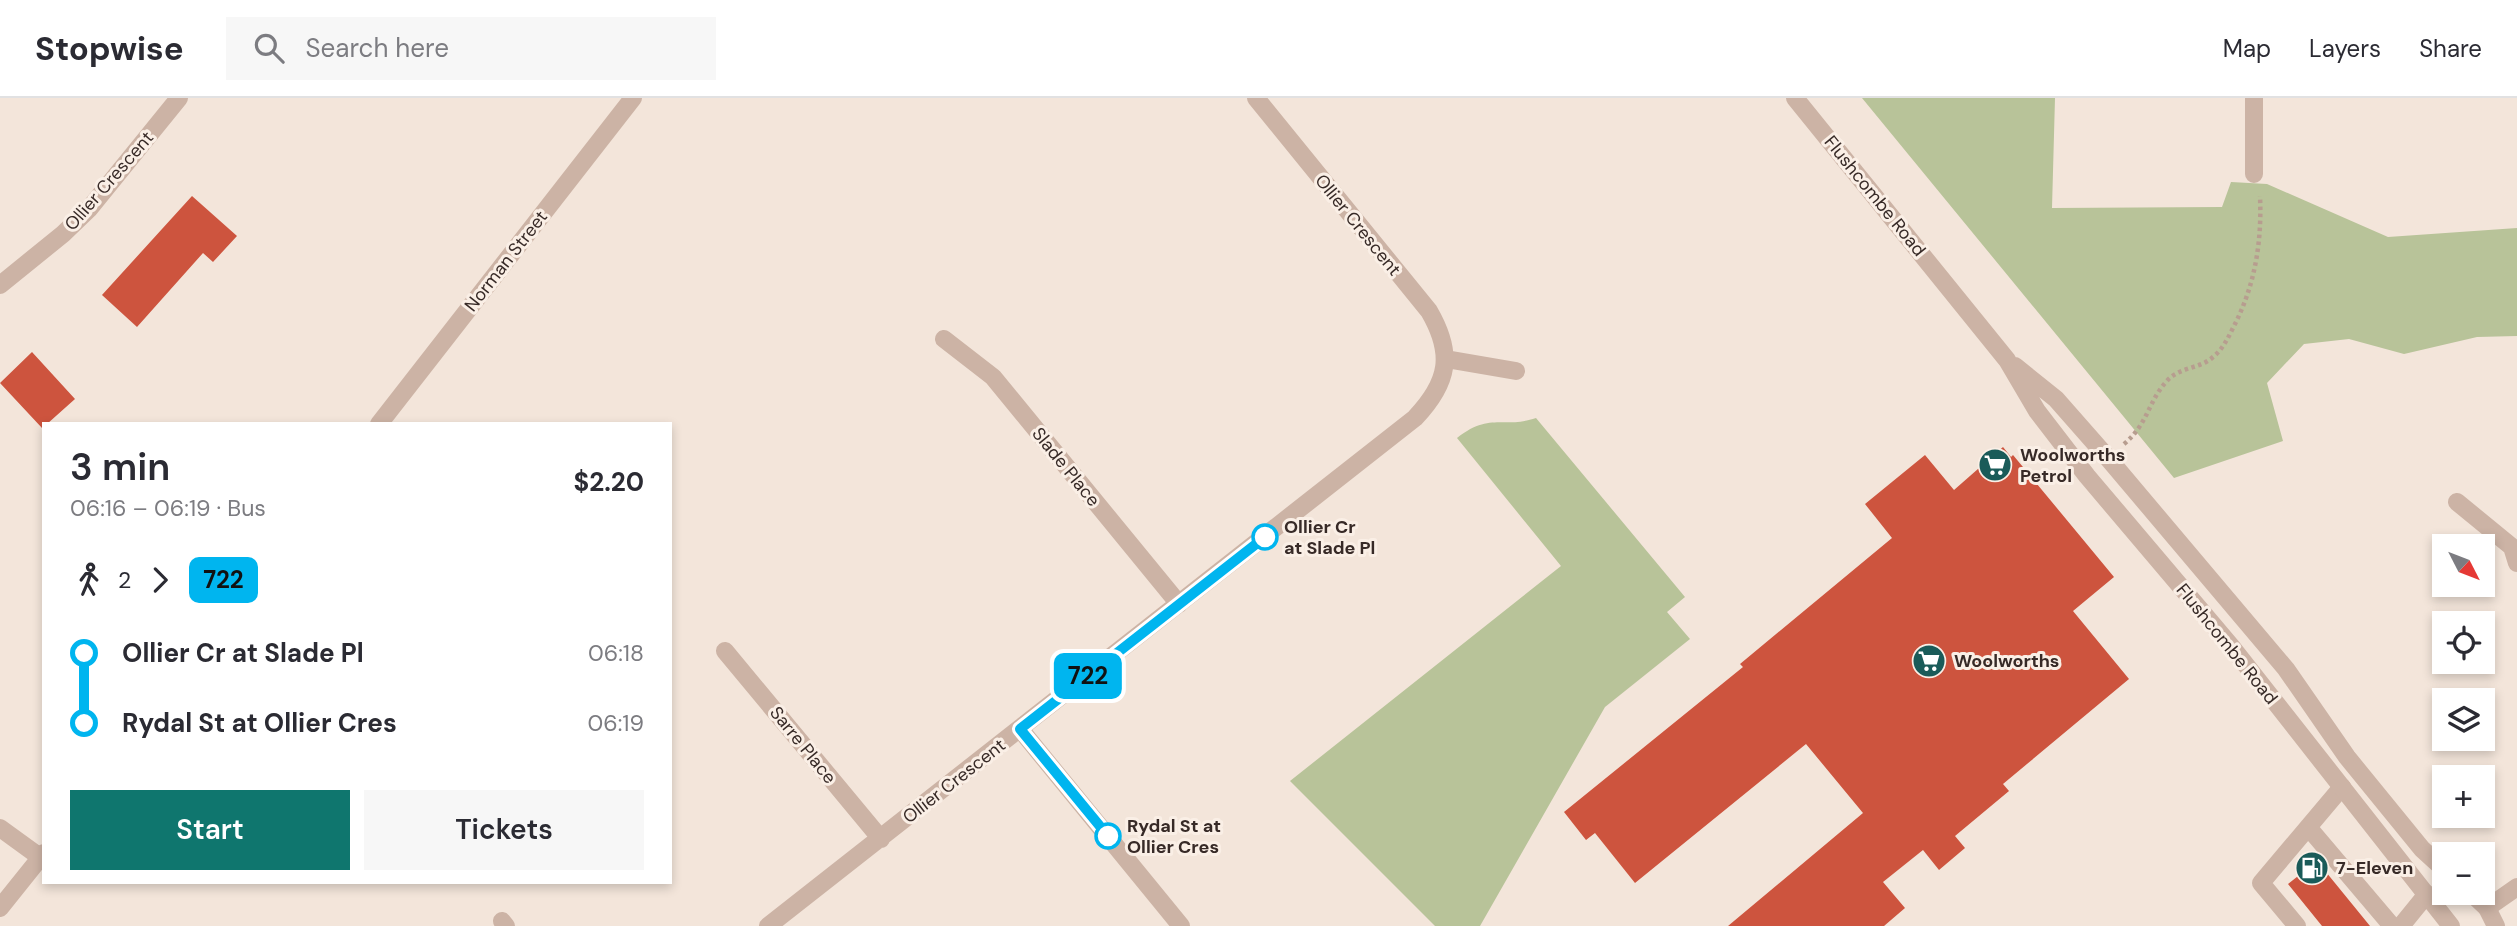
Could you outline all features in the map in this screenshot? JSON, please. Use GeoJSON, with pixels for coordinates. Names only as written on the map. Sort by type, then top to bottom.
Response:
{"type":"FeatureCollection","features":[{"type":"Feature","properties":{"kind":"street","name":"Ollier Crescent"},"geometry":{"type":"LineString","coordinates":[[0,285],[63,234],[89,209],[179,98]]}},
{"type":"Feature","properties":{"kind":"street","name":"Norman Street"},"geometry":{"type":"LineString","coordinates":[[381,422],[633,98]]}},
{"type":"Feature","properties":{"kind":"street","name":"Ollier Crescent"},"geometry":{"type":"LineString","coordinates":[[768,926],[1415,418],[1439,387],[1446,359],[1441,334],[1429,311],[1255,98]]}},
{"type":"Feature","properties":{"kind":"street","name":"Flushcombe Road"},"geometry":{"type":"LineString","coordinates":[[1796,98],[2007,360],[2037,411],[2087,476],[2231,646],[2451,926]]}},
{"type":"Feature","properties":{"kind":"street"},"geometry":{"type":"LineString","coordinates":[[2254,174],[2257,100]]}},
{"type":"Feature","properties":{"kind":"street","name":"Slade Place"},"geometry":{"type":"LineString","coordinates":[[944,339],[993,377],[1179,604]]}},
{"type":"Feature","properties":{"kind":"street"},"geometry":{"type":"LineString","coordinates":[[1446,359],[1516,371]]}},
{"type":"Feature","properties":{"kind":"street","name":"Flushcombe Road"},"geometry":{"type":"LineString","coordinates":[[2007,360],[2056,399],[2107,457],[2286,669],[2347,757],[2432,858]]}},
{"type":"Feature","properties":{"kind":"street"},"geometry":{"type":"LineString","coordinates":[[2457,502],[2515,551]]}},
{"type":"Feature","properties":{"kind":"street","name":"Sarre Place"},"geometry":{"type":"LineString","coordinates":[[726,650],[881,839]]}},
{"type":"Feature","properties":{"kind":"street"},"geometry":{"type":"LineString","coordinates":[[1020,729],[1181,926]]}},
{"type":"Feature","properties":{"kind":"street"},"geometry":{"type":"LineString","coordinates":[[2297,926],[2261,883],[2342,787]]}},
{"type":"Feature","properties":{"kind":"street"},"geometry":{"type":"LineString","coordinates":[[2308,827],[2392,926]]}},
{"type":"Feature","properties":{"kind":"street"},"geometry":{"type":"LineString","coordinates":[[0,828],[42,855],[0,908]]}},
{"type":"Feature","properties":{"kind":"street"},"geometry":{"type":"LineString","coordinates":[[2487,908],[2517,887]]}},
{"type":"Feature","properties":{"kind":"street"},"geometry":{"type":"LineString","coordinates":[[2401,926],[2427,894]]}},
{"type":"Feature","properties":{"kind":"street"},"geometry":{"type":"LineString","coordinates":[[2484,905],[2496,926]]}},
{"type":"Feature","properties":{"kind":"path"},"geometry":{"type":"LineString","coordinates":[[2121,447],[2142,427],[2166,381],[2182,370],[2209,360],[2221,350],[2246,303],[2257,265],[2260,231],[2260,197],[2254,174]]}},
{"type":"Feature","properties":{"kind":"green space"},"geometry":{"type":"Polygon","coordinates":[[[1862,98],[2055,98],[2052,208],[2222,207],[2231,182],[2267,184],[2388,237],[2517,228],[2517,336],[2477,337],[2404,354],[2349,339],[2304,344],[2267,383],[2283,441],[2174,478],[1862,98]]]}},
{"type":"Feature","properties":{"kind":"green space"},"geometry":{"type":"Polygon","coordinates":[[[1536,418],[1685,597],[1667,612],[1690,639],[1605,707],[1480,926],[1435,926],[1290,781],[1561,566],[1457,438],[1479,425],[1536,418]]]}},
{"type":"Feature","properties":{"kind":"building"},"geometry":{"type":"Polygon","coordinates":[[[192,196],[237,236],[213,262],[203,253],[137,327],[102,295],[192,196]]]}},
{"type":"Feature","properties":{"kind":"building"},"geometry":{"type":"Polygon","coordinates":[[[32,352],[75,399],[49,422],[42,422],[42,428],[0,383],[32,352]]]}},
{"type":"Feature","properties":{"kind":"building","name":"Woolworths"},"geometry":{"type":"Polygon","coordinates":[[[2003,447],[2011,457],[2013,455],[2114,577],[2073,611],[2129,679],[2003,784],[2009,791],[1955,836],[1965,848],[1939,870],[1923,850],[1883,882],[1905,908],[1884,926],[1728,926],[1863,813],[1806,744],[1635,883],[1595,833],[1586,840],[1564,812],[1743,667],[1740,664],[1892,538],[1865,504],[1925,455],[1954,490],[2003,447]]]}},
{"type":"Feature","properties":{"kind":"building"},"geometry":{"type":"Polygon","coordinates":[[[2317,861],[2370,926],[2322,926],[2288,884],[2317,861]]]}},
{"type":"Feature","properties":{"kind":"bus line","name":"722"},"geometry":{"type":"LineString","coordinates":[[1108,836],[1020,729],[1265,537]]}},
{"type":"Feature","properties":{"kind":"place","name":"Woolworths Petrol"},"geometry":{"type":"Point","coordinates":[1995,465]}},
{"type":"Feature","properties":{"kind":"place","name":"Ollier Cr at Slade Pl"},"geometry":{"type":"Point","coordinates":[1265,537]}},
{"type":"Feature","properties":{"kind":"place","name":"Woolworths"},"geometry":{"type":"Point","coordinates":[1929,661]}},
{"type":"Feature","properties":{"kind":"place","name":"Rydal St at Ollier Cres"},"geometry":{"type":"Point","coordinates":[1108,836]}},
{"type":"Feature","properties":{"kind":"place","name":"7-Eleven"},"geometry":{"type":"Point","coordinates":[2312,868]}}]}
